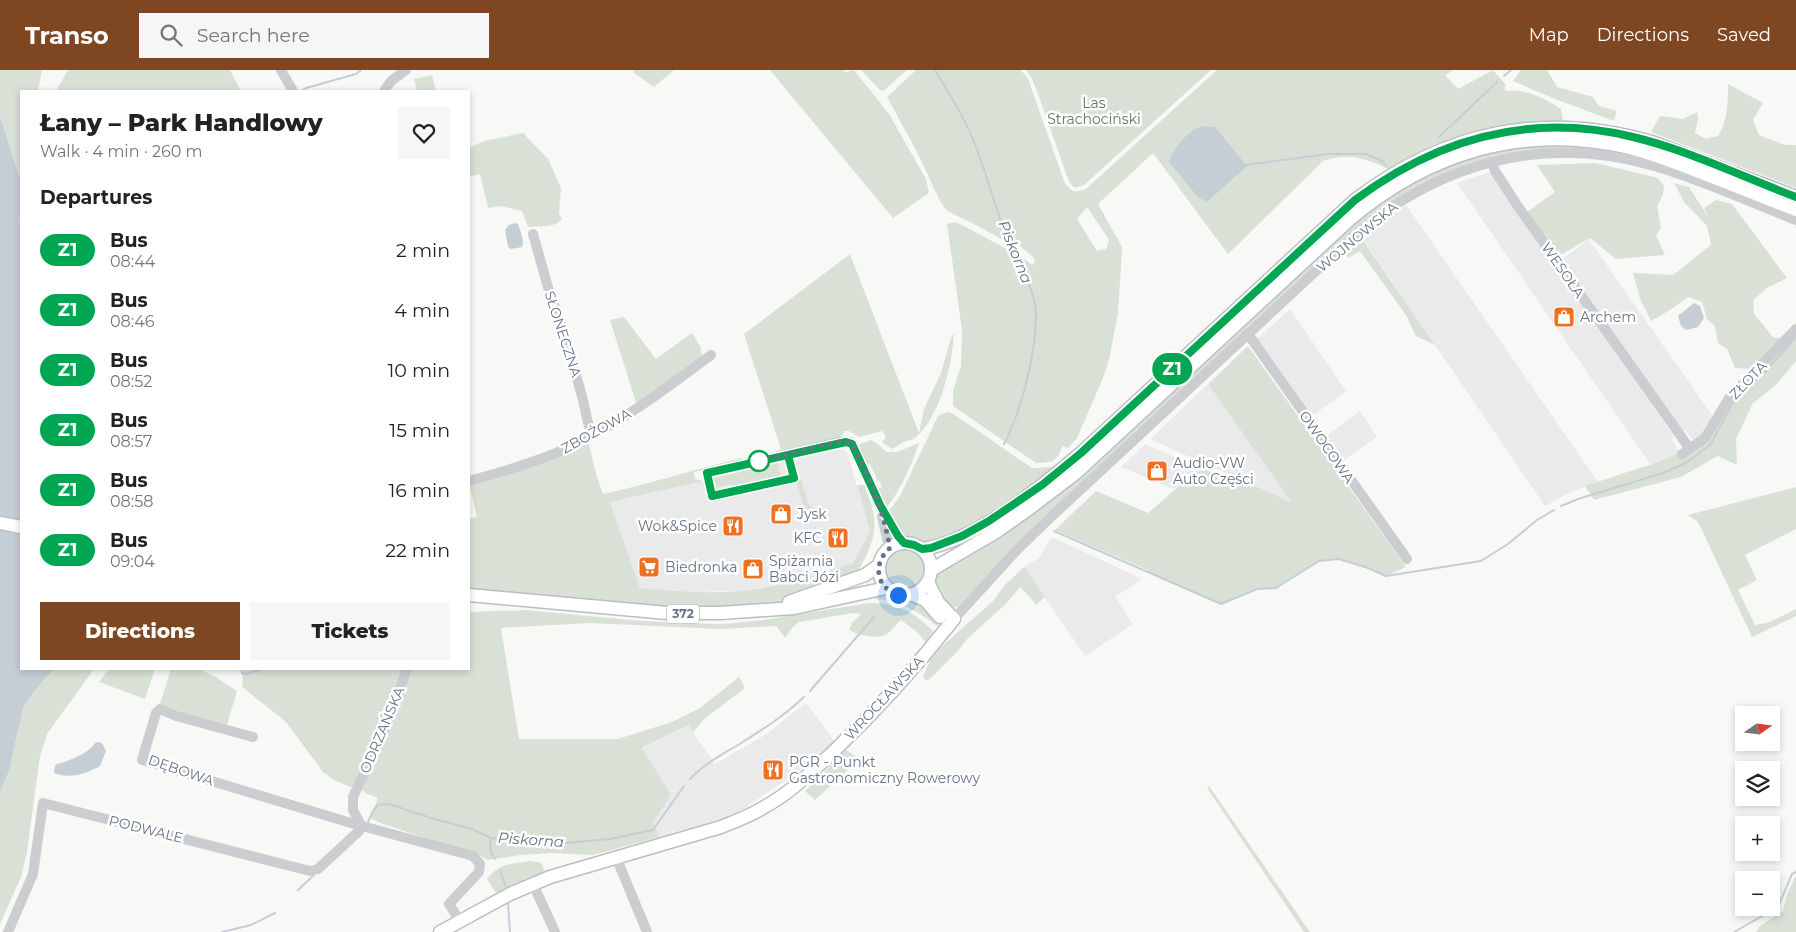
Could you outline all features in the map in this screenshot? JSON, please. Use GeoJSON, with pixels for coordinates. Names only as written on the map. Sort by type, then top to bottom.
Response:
{"type":"FeatureCollection","features":[{"type":"Feature","properties":{"kind":"main road"},"geometry":{"type":"LineString","coordinates":[[922,549],[947,542],[976,529],[1042,485],[1081,453],[1355,200],[1397,170],[1448,146],[1490,134],[1528,129],[1558,128],[1603,131],[1655,143],[1796,197]]}},
{"type":"Feature","properties":{"kind":"main road"},"geometry":{"type":"LineString","coordinates":[[913,594],[921,590],[929,576],[996,532],[1076,473],[1349,220],[1386,191],[1431,166],[1467,152],[1511,142],[1567,139],[1603,143],[1626,147],[1670,161],[1796,210]]}},
{"type":"Feature","properties":{"kind":"main road"},"geometry":{"type":"LineString","coordinates":[[0,523],[20,527]]}},
{"type":"Feature","properties":{"kind":"main road"},"geometry":{"type":"LineString","coordinates":[[890,548],[904,543],[922,549],[929,558],[929,576],[938,602],[951,622]]}},
{"type":"Feature","properties":{"kind":"main road","name":"372"},"geometry":{"type":"LineString","coordinates":[[763,610],[863,576],[878,566],[882,555],[890,548]]}},
{"type":"Feature","properties":{"kind":"main road"},"geometry":{"type":"LineString","coordinates":[[878,566],[879,577],[886,588]]}},
{"type":"Feature","properties":{"kind":"main road","name":"372"},"geometry":{"type":"LineString","coordinates":[[470,595],[667,613],[721,613],[794,608],[886,588],[898,595],[913,594]]}},
{"type":"Feature","properties":{"kind":"main road"},"geometry":{"type":"LineString","coordinates":[[913,594],[925,600],[951,622]]}},
{"type":"Feature","properties":{"kind":"main road","name":"WROCŁAWSKA"},"geometry":{"type":"LineString","coordinates":[[440,932],[532,884],[566,871],[721,827],[740,820],[767,806],[802,779],[870,716],[910,673],[951,622]]}},
{"type":"Feature","properties":{"kind":"street"},"geometry":{"type":"LineString","coordinates":[[281,70],[291,90]]}},
{"type":"Feature","properties":{"kind":"street"},"geometry":{"type":"LineString","coordinates":[[385,90],[391,82],[406,70]]}},
{"type":"Feature","properties":{"kind":"street","name":"WOJNOWSKA"},"geometry":{"type":"LineString","coordinates":[[1140,434],[1350,239],[1379,215],[1411,194],[1438,180],[1472,167],[1527,155],[1566,153],[1624,159],[1669,171],[1796,220]]}},
{"type":"Feature","properties":{"kind":"street","name":"WESOŁA"},"geometry":{"type":"LineString","coordinates":[[1492,162],[1495,171],[1513,198],[1686,452]]}},
{"type":"Feature","properties":{"kind":"street","name":"SŁONECZNA"},"geometry":{"type":"LineString","coordinates":[[533,234],[592,434]]}},
{"type":"Feature","properties":{"kind":"street","name":"ZŁOTA"},"geometry":{"type":"LineString","coordinates":[[1686,452],[1705,438],[1729,398],[1796,329]]}},
{"type":"Feature","properties":{"kind":"street","name":"OWOCOWA"},"geometry":{"type":"LineString","coordinates":[[1248,334],[1407,559]]}},
{"type":"Feature","properties":{"kind":"street","name":"ZBOŻOWA"},"geometry":{"type":"LineString","coordinates":[[470,481],[537,461],[574,445],[640,406],[711,354]]}},
{"type":"Feature","properties":{"kind":"street","name":"WROCŁAWSKA"},"geometry":{"type":"LineString","coordinates":[[951,622],[1015,552],[1140,434]]}},
{"type":"Feature","properties":{"kind":"street"},"geometry":{"type":"LineString","coordinates":[[707,473],[838,442],[850,442],[880,505],[904,543]]}},
{"type":"Feature","properties":{"kind":"street"},"geometry":{"type":"LineString","coordinates":[[880,505],[890,548]]}},
{"type":"Feature","properties":{"kind":"street","name":"ODRZAŃSKA"},"geometry":{"type":"LineString","coordinates":[[361,824],[353,810],[352,804],[355,791],[383,734],[407,670]]}},
{"type":"Feature","properties":{"kind":"street","name":"DĘBOWA"},"geometry":{"type":"LineString","coordinates":[[253,737],[160,710],[156,713],[142,760],[361,824]]}},
{"type":"Feature","properties":{"kind":"street","name":"PODWALE"},"geometry":{"type":"LineString","coordinates":[[8,932],[33,874],[43,803],[310,871],[315,871],[323,866],[359,831],[361,824]]}},
{"type":"Feature","properties":{"kind":"street"},"geometry":{"type":"LineString","coordinates":[[361,824],[473,856],[480,864],[480,868],[475,878],[449,904],[460,921]]}},
{"type":"Feature","properties":{"kind":"street"},"geometry":{"type":"LineString","coordinates":[[616,857],[647,932]]}},
{"type":"Feature","properties":{"kind":"street"},"geometry":{"type":"LineString","coordinates":[[532,884],[555,932]]}},
{"type":"Feature","properties":{"kind":"shaded area"},"geometry":{"type":"Polygon","coordinates":[[[0,116],[20,179],[20,670],[53,670],[35,690],[23,708],[9,771],[0,792],[0,116]]]}},
{"type":"Feature","properties":{"kind":"shaded area"},"geometry":{"type":"Polygon","coordinates":[[[1203,126],[1215,127],[1247,166],[1207,202],[1198,197],[1169,162],[1182,140],[1192,131],[1203,126]]]}},
{"type":"Feature","properties":{"kind":"shaded area"},"geometry":{"type":"Polygon","coordinates":[[[1490,172],[1674,437],[1671,439],[1680,452],[1651,465],[1457,183],[1490,172]]]}},
{"type":"Feature","properties":{"kind":"shaded area"},"geometry":{"type":"Polygon","coordinates":[[[1406,205],[1598,482],[1567,494],[1545,506],[1362,238],[1406,205]]]}},
{"type":"Feature","properties":{"kind":"shaded area"},"geometry":{"type":"Polygon","coordinates":[[[518,224],[523,243],[522,247],[511,249],[508,247],[505,230],[509,225],[518,224]]]}},
{"type":"Feature","properties":{"kind":"shaded area"},"geometry":{"type":"Polygon","coordinates":[[[1589,240],[1714,418],[1695,443],[1685,430],[1682,431],[1562,259],[1589,240]]]}},
{"type":"Feature","properties":{"kind":"shaded area"},"geometry":{"type":"Polygon","coordinates":[[[1694,303],[1700,306],[1704,318],[1698,327],[1686,330],[1681,326],[1678,316],[1694,303]]]}},
{"type":"Feature","properties":{"kind":"shaded area"},"geometry":{"type":"Polygon","coordinates":[[[1290,309],[1346,391],[1312,416],[1257,339],[1290,309]]]}},
{"type":"Feature","properties":{"kind":"shaded area"},"geometry":{"type":"Polygon","coordinates":[[[1208,384],[1293,504],[1150,439],[1208,384]]]}},
{"type":"Feature","properties":{"kind":"shaded area"},"geometry":{"type":"Polygon","coordinates":[[[1360,411],[1377,437],[1343,461],[1326,436],[1360,411]]]}},
{"type":"Feature","properties":{"kind":"shaded area"},"geometry":{"type":"Polygon","coordinates":[[[1145,444],[1200,468],[1174,489],[1121,467],[1145,444]]]}},
{"type":"Feature","properties":{"kind":"shaded area"},"geometry":{"type":"Polygon","coordinates":[[[842,449],[847,452],[870,531],[853,563],[799,581],[741,591],[683,592],[640,588],[610,502],[842,449]]]}},
{"type":"Feature","properties":{"kind":"shaded area"},"geometry":{"type":"Polygon","coordinates":[[[1052,537],[1142,579],[1115,597],[1133,624],[1085,656],[1024,567],[1039,558],[1052,537]]]}},
{"type":"Feature","properties":{"kind":"shaded area"},"geometry":{"type":"Polygon","coordinates":[[[806,703],[835,742],[815,760],[745,808],[727,817],[659,837],[653,822],[642,749],[688,725],[715,764],[765,735],[806,703]]]}},
{"type":"Feature","properties":{"kind":"shaded area"},"geometry":{"type":"Polygon","coordinates":[[[96,742],[102,743],[106,751],[100,766],[78,775],[66,776],[54,773],[55,765],[83,754],[96,742]]]}},
{"type":"Feature","properties":{"kind":"green space"},"geometry":{"type":"Polygon","coordinates":[[[0,70],[42,70],[38,90],[20,90],[20,179],[0,116],[0,70]]]}},
{"type":"Feature","properties":{"kind":"green space"},"geometry":{"type":"Polygon","coordinates":[[[68,70],[230,70],[240,90],[57,90],[68,70]]]}},
{"type":"Feature","properties":{"kind":"green space"},"geometry":{"type":"Polygon","coordinates":[[[633,70],[674,70],[654,87],[634,73],[633,70]]]}},
{"type":"Feature","properties":{"kind":"green space"},"geometry":{"type":"Polygon","coordinates":[[[770,70],[843,70],[845,72],[854,70],[889,114],[926,179],[929,193],[893,218],[770,70]]]}},
{"type":"Feature","properties":{"kind":"green space"},"geometry":{"type":"Polygon","coordinates":[[[861,70],[907,70],[883,91],[861,70]]]}},
{"type":"Feature","properties":{"kind":"green space"},"geometry":{"type":"Polygon","coordinates":[[[916,70],[1021,70],[1028,79],[1064,181],[1074,191],[1087,188],[1217,70],[1454,70],[1445,75],[1458,89],[1493,70],[1506,85],[1504,89],[1508,91],[1522,91],[1543,99],[1561,109],[1563,119],[1559,122],[1539,122],[1490,128],[1424,150],[1388,169],[1364,159],[1348,157],[1332,158],[1323,161],[1228,254],[1153,153],[1098,204],[1122,247],[1118,313],[1109,360],[1077,438],[1068,448],[1062,446],[1058,456],[1053,461],[1036,463],[953,406],[953,390],[961,366],[962,330],[947,224],[955,222],[960,224],[1033,265],[1035,259],[1019,245],[1003,240],[947,211],[940,201],[917,152],[887,97],[916,70]],[[1087,207],[1077,219],[1097,251],[1106,249],[1109,240],[1087,207]]]}},
{"type":"Feature","properties":{"kind":"green space","name":"Las Strachociński"},"geometry":{"type":"Polygon","coordinates":[[[1026,70],[1211,70],[1084,185],[1075,188],[1068,179],[1037,91],[1026,70]]]}},
{"type":"Feature","properties":{"kind":"green space"},"geometry":{"type":"Polygon","coordinates":[[[1521,70],[1547,70],[1557,87],[1593,97],[1599,106],[1617,111],[1614,121],[1513,81],[1521,70]]]}},
{"type":"Feature","properties":{"kind":"green space"},"geometry":{"type":"Polygon","coordinates":[[[432,75],[436,90],[417,90],[414,79],[432,75]]]}},
{"type":"Feature","properties":{"kind":"green space"},"geometry":{"type":"Polygon","coordinates":[[[1728,84],[1763,103],[1753,120],[1759,135],[1785,145],[1796,145],[1796,188],[1651,132],[1660,116],[1683,119],[1697,112],[1698,119],[1695,133],[1706,139],[1718,136],[1726,118],[1728,84]]]}},
{"type":"Feature","properties":{"kind":"green space"},"geometry":{"type":"Polygon","coordinates":[[[523,133],[548,159],[561,188],[559,213],[562,219],[559,222],[546,226],[528,227],[522,211],[500,206],[488,208],[480,174],[470,177],[470,148],[484,141],[523,133]]]}},
{"type":"Feature","properties":{"kind":"green space"},"geometry":{"type":"Polygon","coordinates":[[[1572,144],[1623,151],[1669,167],[1550,150],[1422,184],[1392,202],[959,607],[947,608],[933,580],[936,572],[1000,534],[1369,209],[1428,172],[1505,148],[1572,144]]]}},
{"type":"Feature","properties":{"kind":"green space"},"geometry":{"type":"Polygon","coordinates":[[[1596,163],[1658,178],[1664,186],[1663,195],[1657,206],[1661,227],[1656,236],[1665,255],[1616,259],[1590,238],[1559,256],[1527,212],[1555,192],[1537,165],[1596,163]]]}},
{"type":"Feature","properties":{"kind":"green space"},"geometry":{"type":"Polygon","coordinates":[[[1674,183],[1689,187],[1708,217],[1704,208],[1716,200],[1732,204],[1787,278],[1767,288],[1753,300],[1754,314],[1773,337],[1788,340],[1796,332],[1796,361],[1776,385],[1753,403],[1736,439],[1737,465],[1718,456],[1681,477],[1594,500],[1585,486],[1651,465],[1708,440],[1750,369],[1735,368],[1727,349],[1718,343],[1715,326],[1707,319],[1702,302],[1688,297],[1651,321],[1641,301],[1633,273],[1673,275],[1711,245],[1707,226],[1684,202],[1674,183]]]}},
{"type":"Feature","properties":{"kind":"green space"},"geometry":{"type":"Polygon","coordinates":[[[1362,238],[1435,345],[1416,336],[1406,315],[1360,251],[1348,258],[1345,254],[1362,238]]]}},
{"type":"Feature","properties":{"kind":"green space"},"geometry":{"type":"Polygon","coordinates":[[[850,254],[919,433],[924,409],[941,373],[954,333],[951,360],[944,389],[925,428],[914,439],[892,449],[882,442],[886,438],[883,431],[859,437],[849,431],[845,431],[841,438],[779,453],[778,450],[781,449],[744,334],[850,254]]]}},
{"type":"Feature","properties":{"kind":"green space"},"geometry":{"type":"Polygon","coordinates":[[[624,317],[656,359],[692,333],[701,348],[702,356],[637,406],[610,320],[624,317]]]}},
{"type":"Feature","properties":{"kind":"green space"},"geometry":{"type":"Polygon","coordinates":[[[1248,346],[1406,567],[1386,576],[1339,559],[1319,561],[1276,588],[1257,589],[1221,604],[1055,530],[1096,491],[1148,513],[1200,468],[1234,481],[1238,478],[1292,503],[1208,384],[1248,346]]]}},
{"type":"Feature","properties":{"kind":"green space"},"geometry":{"type":"Polygon","coordinates":[[[947,412],[952,413],[1032,468],[1056,467],[1044,479],[964,531],[937,542],[921,544],[902,536],[888,512],[900,496],[938,416],[947,412]]]}},
{"type":"Feature","properties":{"kind":"green space"},"geometry":{"type":"Polygon","coordinates":[[[871,440],[887,452],[897,452],[919,443],[906,477],[886,508],[878,489],[882,487],[879,480],[876,481],[877,479],[870,464],[865,463],[859,448],[860,444],[871,440]]]}},
{"type":"Feature","properties":{"kind":"green space"},"geometry":{"type":"Polygon","coordinates":[[[588,441],[603,494],[742,458],[742,461],[694,472],[695,479],[703,481],[610,502],[640,588],[704,592],[741,591],[784,584],[853,563],[870,531],[857,485],[864,485],[869,498],[874,520],[874,530],[869,549],[858,571],[792,599],[769,605],[674,610],[470,591],[470,519],[477,517],[470,483],[588,441]]]}},
{"type":"Feature","properties":{"kind":"green space"},"geometry":{"type":"Polygon","coordinates":[[[778,463],[781,477],[732,488],[731,484],[715,488],[714,478],[778,463]]]}},
{"type":"Feature","properties":{"kind":"green space"},"geometry":{"type":"Polygon","coordinates":[[[801,479],[808,503],[818,514],[814,515],[815,520],[806,520],[797,482],[801,479]]]}},
{"type":"Feature","properties":{"kind":"green space"},"geometry":{"type":"Polygon","coordinates":[[[1796,487],[1796,529],[1745,555],[1757,580],[1738,590],[1755,625],[1770,622],[1796,609],[1796,616],[1752,637],[1698,522],[1688,515],[1796,487]]]}},
{"type":"Feature","properties":{"kind":"green space"},"geometry":{"type":"Polygon","coordinates":[[[905,548],[920,554],[926,569],[920,584],[905,590],[890,584],[884,569],[890,554],[905,548]]]}},
{"type":"Feature","properties":{"kind":"green space"},"geometry":{"type":"Polygon","coordinates":[[[1024,567],[1045,597],[1036,605],[1020,587],[1006,604],[968,638],[930,679],[925,680],[923,676],[931,659],[940,648],[993,601],[1006,584],[1024,567]]]}},
{"type":"Feature","properties":{"kind":"green space"},"geometry":{"type":"Polygon","coordinates":[[[885,593],[901,600],[916,599],[938,622],[938,627],[909,608],[893,602],[875,599],[873,594],[885,593]]]}},
{"type":"Feature","properties":{"kind":"green space"},"geometry":{"type":"Polygon","coordinates":[[[879,603],[911,613],[933,631],[926,643],[917,632],[901,620],[883,636],[862,635],[849,630],[852,623],[861,614],[853,613],[799,622],[785,638],[776,626],[720,629],[590,623],[501,628],[519,739],[618,739],[672,722],[700,708],[739,677],[745,688],[704,719],[693,732],[688,725],[642,748],[671,795],[653,822],[659,837],[593,855],[552,853],[488,860],[370,818],[378,798],[362,790],[410,670],[470,670],[470,612],[526,610],[679,623],[723,624],[879,603]]]}},
{"type":"Feature","properties":{"kind":"green space"},"geometry":{"type":"Polygon","coordinates":[[[53,670],[93,670],[47,734],[40,756],[27,852],[21,877],[0,924],[0,792],[9,771],[23,708],[35,690],[53,670]]]}},
{"type":"Feature","properties":{"kind":"green space"},"geometry":{"type":"Polygon","coordinates":[[[108,670],[155,670],[145,699],[99,682],[108,670]]]}},
{"type":"Feature","properties":{"kind":"green space"},"geometry":{"type":"Polygon","coordinates":[[[171,670],[202,670],[237,691],[227,725],[173,712],[160,704],[171,670]]]}},
{"type":"Feature","properties":{"kind":"green space"},"geometry":{"type":"Polygon","coordinates":[[[239,670],[404,670],[388,715],[353,788],[334,780],[323,772],[286,722],[242,687],[243,677],[239,670]]]}},
{"type":"Feature","properties":{"kind":"green space"},"geometry":{"type":"Polygon","coordinates":[[[846,750],[860,759],[815,800],[805,791],[846,750]]]}},
{"type":"Feature","properties":{"kind":"green space"},"geometry":{"type":"Polygon","coordinates":[[[1209,786],[1310,932],[1304,932],[1207,788],[1209,786]]]}},
{"type":"Feature","properties":{"kind":"green space"},"geometry":{"type":"Polygon","coordinates":[[[530,861],[541,863],[544,869],[542,874],[501,892],[495,892],[487,879],[492,874],[506,865],[530,861]]]}},
{"type":"Feature","properties":{"kind":"green space"},"geometry":{"type":"Polygon","coordinates":[[[1796,875],[1796,932],[1756,932],[1760,926],[1775,916],[1780,916],[1796,875]]]}},
{"type":"Feature","properties":{"kind":"waterway"},"geometry":{"type":"LineString","coordinates":[[303,90],[356,74],[361,70]]}},
{"type":"Feature","properties":{"kind":"waterway","name":"Piskorna"},"geometry":{"type":"LineString","coordinates":[[935,70],[972,137],[1008,241],[1030,286],[1035,305],[1034,346],[1031,364],[1017,415],[1004,444]]}},
{"type":"Feature","properties":{"kind":"waterway"},"geometry":{"type":"LineString","coordinates":[[1504,76],[1511,70]]}},
{"type":"Feature","properties":{"kind":"waterway"},"geometry":{"type":"LineString","coordinates":[[1439,137],[1497,82]]}},
{"type":"Feature","properties":{"kind":"waterway"},"geometry":{"type":"LineString","coordinates":[[1246,165],[1328,154],[1366,154],[1382,161],[1386,166]]}},
{"type":"Feature","properties":{"kind":"waterway"},"geometry":{"type":"LineString","coordinates":[[1561,506],[1663,473],[1686,463],[1710,445],[1731,406],[1741,393],[1764,373],[1796,337]]}},
{"type":"Feature","properties":{"kind":"waterway"},"geometry":{"type":"LineString","coordinates":[[1054,531],[1221,604],[1257,589],[1276,588],[1319,561],[1339,559],[1386,576],[1481,561],[1508,544],[1537,520],[1554,510]]}},
{"type":"Feature","properties":{"kind":"waterway","name":"Piskorna"},"geometry":{"type":"LineString","coordinates":[[810,691],[874,617]]}},
{"type":"Feature","properties":{"kind":"waterway"},"geometry":{"type":"LineString","coordinates":[[242,673],[246,674],[260,670]]}},
{"type":"Feature","properties":{"kind":"waterway","name":"Piskorna"},"geometry":{"type":"LineString","coordinates":[[690,779],[713,760],[772,722],[804,697]]}},
{"type":"Feature","properties":{"kind":"waterway","name":"Piskorna"},"geometry":{"type":"LineString","coordinates":[[368,822],[378,805],[389,804],[472,829],[491,838],[517,842],[564,843],[610,839],[653,830],[684,786]]}},
{"type":"Feature","properties":{"kind":"waterway"},"geometry":{"type":"LineString","coordinates":[[491,838],[490,849],[495,859]]}},
{"type":"Feature","properties":{"kind":"waterway"},"geometry":{"type":"LineString","coordinates":[[500,870],[506,887]]}},
{"type":"Feature","properties":{"kind":"waterway"},"geometry":{"type":"LineString","coordinates":[[1734,932],[1778,907],[1792,874],[1796,872]]}},
{"type":"Feature","properties":{"kind":"waterway","name":"Piskorna"},"geometry":{"type":"LineString","coordinates":[[298,890],[314,875]]}},
{"type":"Feature","properties":{"kind":"waterway"},"geometry":{"type":"LineString","coordinates":[[508,902],[510,932]]}},
{"type":"Feature","properties":{"kind":"waterway","name":"Piskorna"},"geometry":{"type":"LineString","coordinates":[[222,932],[251,925],[275,913]]}},
{"type":"Feature","properties":{"kind":"bus line","name":"Z1"},"geometry":{"type":"LineString","coordinates":[[789,459],[794,478],[712,496],[707,473],[838,442],[850,442],[880,505],[904,543],[909,543],[922,549],[931,548],[962,536],[1001,514],[1042,485],[1081,453],[1355,200],[1397,170],[1448,146],[1490,134],[1549,128],[1586,129],[1633,137],[1680,152],[1796,197]]}},
{"type":"Feature","properties":{"kind":"place","name":"Archem"},"geometry":{"type":"Point","coordinates":[1564,317]}},
{"type":"Feature","properties":{"kind":"place","name":"Audio-VW Auto Części"},"geometry":{"type":"Point","coordinates":[1157,471]}},
{"type":"Feature","properties":{"kind":"place","name":"Jysk"},"geometry":{"type":"Point","coordinates":[781,514]}},
{"type":"Feature","properties":{"kind":"place","name":"Wok&Spice"},"geometry":{"type":"Point","coordinates":[733,526]}},
{"type":"Feature","properties":{"kind":"place","name":"KFC"},"geometry":{"type":"Point","coordinates":[838,538]}},
{"type":"Feature","properties":{"kind":"place","name":"Biedronka"},"geometry":{"type":"Point","coordinates":[649,567]}},
{"type":"Feature","properties":{"kind":"place","name":"Spiżarnia Babci Józi"},"geometry":{"type":"Point","coordinates":[753,569]}},
{"type":"Feature","properties":{"kind":"place","name":"PGR - Punkt Gastronomiczny Rowerowy"},"geometry":{"type":"Point","coordinates":[773,770]}},
{"type":"Feature","properties":{"kind":"route"},"geometry":{"type":"LineString","coordinates":[[759,461],[755,462],[838,442],[850,442],[880,505],[890,548],[885,551],[879,562],[879,577],[890,592],[898,595]]}}]}
